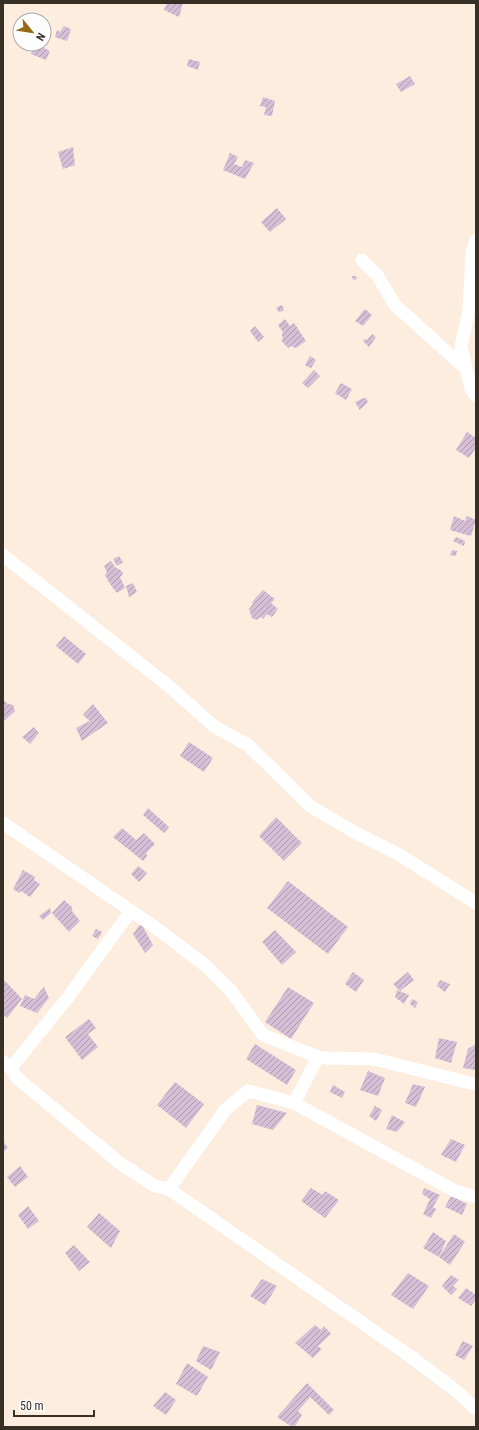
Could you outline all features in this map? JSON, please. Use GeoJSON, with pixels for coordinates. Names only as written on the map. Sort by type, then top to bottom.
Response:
{"type":"FeatureCollection","features":[{"type":"Feature","properties":{"kind":"street"},"geometry":{"type":"LineString","coordinates":[[476,240],[472,252],[469,310],[461,346],[471,389],[476,396]]}},
{"type":"Feature","properties":{"kind":"street"},"geometry":{"type":"LineString","coordinates":[[362,260],[377,275],[395,305],[466,369]]}},
{"type":"Feature","properties":{"kind":"street"},"geometry":{"type":"LineString","coordinates":[[3,555],[171,688],[215,727],[248,745],[310,806],[356,833],[398,854],[476,903]]}},
{"type":"Feature","properties":{"kind":"street"},"geometry":{"type":"LineString","coordinates":[[3,823],[130,912],[156,928],[206,966],[231,991],[263,1035],[318,1057],[374,1059],[476,1084]]}},
{"type":"Feature","properties":{"kind":"street"},"geometry":{"type":"LineString","coordinates":[[130,912],[69,996],[7,1065],[17,1078],[121,1164],[154,1186],[169,1189],[410,1356],[456,1390],[476,1409]]}},
{"type":"Feature","properties":{"kind":"street"},"geometry":{"type":"LineString","coordinates":[[294,1103],[318,1057]]}},
{"type":"Feature","properties":{"kind":"street"},"geometry":{"type":"LineString","coordinates":[[169,1189],[225,1110],[248,1091],[294,1103],[455,1191],[476,1197]]}},
{"type":"Feature","properties":{"kind":"building"},"geometry":{"type":"Polygon","coordinates":[[[167,3],[183,3],[179,17],[164,10],[167,3]]]}},
{"type":"Feature","properties":{"kind":"building"},"geometry":{"type":"Polygon","coordinates":[[[64,26],[71,29],[67,41],[55,37],[57,30],[60,32],[64,26]]]}},
{"type":"Feature","properties":{"kind":"building"},"geometry":{"type":"Polygon","coordinates":[[[32,52],[50,52],[46,60],[31,54],[32,52]]]}},
{"type":"Feature","properties":{"kind":"building"},"geometry":{"type":"Polygon","coordinates":[[[189,59],[200,62],[198,70],[187,66],[189,59]]]}},
{"type":"Feature","properties":{"kind":"building"},"geometry":{"type":"Polygon","coordinates":[[[410,76],[415,84],[401,92],[396,84],[410,76]]]}},
{"type":"Feature","properties":{"kind":"building"},"geometry":{"type":"Polygon","coordinates":[[[263,97],[275,101],[272,116],[264,115],[266,107],[260,106],[263,97]]]}},
{"type":"Feature","properties":{"kind":"building"},"geometry":{"type":"Polygon","coordinates":[[[73,147],[75,165],[63,169],[58,152],[73,147]]]}},
{"type":"Feature","properties":{"kind":"building"},"geometry":{"type":"Polygon","coordinates":[[[230,153],[238,157],[234,164],[242,167],[245,160],[254,163],[245,179],[223,170],[230,153]]]}},
{"type":"Feature","properties":{"kind":"building"},"geometry":{"type":"Polygon","coordinates":[[[277,208],[286,219],[270,232],[261,222],[277,208]]]}},
{"type":"Feature","properties":{"kind":"building"},"geometry":{"type":"Polygon","coordinates":[[[352,276],[356,276],[357,279],[353,280],[352,276]]]}},
{"type":"Feature","properties":{"kind":"building"},"geometry":{"type":"Polygon","coordinates":[[[281,305],[284,308],[283,311],[279,312],[276,308],[281,305]]]}},
{"type":"Feature","properties":{"kind":"building"},"geometry":{"type":"Polygon","coordinates":[[[365,309],[372,315],[363,326],[355,321],[365,309]]]}},
{"type":"Feature","properties":{"kind":"building"},"geometry":{"type":"Polygon","coordinates":[[[285,319],[290,326],[294,323],[306,341],[296,348],[291,346],[288,348],[281,340],[283,339],[283,332],[278,325],[285,319]]]}},
{"type":"Feature","properties":{"kind":"building"},"geometry":{"type":"Polygon","coordinates":[[[255,326],[264,337],[258,342],[250,331],[255,326]]]}},
{"type":"Feature","properties":{"kind":"building"},"geometry":{"type":"Polygon","coordinates":[[[372,334],[376,337],[369,347],[363,341],[365,339],[367,340],[372,334]]]}},
{"type":"Feature","properties":{"kind":"building"},"geometry":{"type":"Polygon","coordinates":[[[310,356],[316,360],[311,368],[305,365],[310,356]]]}},
{"type":"Feature","properties":{"kind":"building"},"geometry":{"type":"Polygon","coordinates":[[[314,370],[320,376],[308,388],[302,383],[314,370]]]}},
{"type":"Feature","properties":{"kind":"building"},"geometry":{"type":"Polygon","coordinates":[[[341,383],[352,389],[346,400],[335,393],[341,383]]]}},
{"type":"Feature","properties":{"kind":"building"},"geometry":{"type":"Polygon","coordinates":[[[366,398],[368,402],[360,410],[355,402],[366,398]]]}},
{"type":"Feature","properties":{"kind":"building"},"geometry":{"type":"Polygon","coordinates":[[[467,432],[476,438],[476,450],[475,449],[469,458],[456,450],[467,432]]]}},
{"type":"Feature","properties":{"kind":"building"},"geometry":{"type":"Polygon","coordinates":[[[454,516],[465,521],[467,516],[476,520],[471,536],[450,530],[454,516]]]}},
{"type":"Feature","properties":{"kind":"building"},"geometry":{"type":"Polygon","coordinates":[[[456,537],[465,541],[464,546],[453,541],[456,537]]]}},
{"type":"Feature","properties":{"kind":"building"},"geometry":{"type":"Polygon","coordinates":[[[452,550],[457,551],[456,556],[450,555],[452,550]]]}},
{"type":"Feature","properties":{"kind":"building"},"geometry":{"type":"Polygon","coordinates":[[[119,556],[123,562],[117,566],[113,559],[119,556]]]}},
{"type":"Feature","properties":{"kind":"building"},"geometry":{"type":"Polygon","coordinates":[[[111,561],[115,567],[122,571],[123,574],[120,577],[125,588],[117,593],[105,575],[107,572],[104,566],[111,561]]]}},
{"type":"Feature","properties":{"kind":"building"},"geometry":{"type":"Polygon","coordinates":[[[133,583],[137,592],[129,597],[126,586],[133,583]]]}},
{"type":"Feature","properties":{"kind":"building"},"geometry":{"type":"Polygon","coordinates":[[[263,590],[275,599],[271,603],[278,609],[272,617],[267,614],[263,619],[261,617],[256,620],[252,618],[249,609],[253,604],[252,602],[263,590]]]}},
{"type":"Feature","properties":{"kind":"building"},"geometry":{"type":"Polygon","coordinates":[[[64,636],[86,654],[78,664],[56,646],[64,636]]]}},
{"type":"Feature","properties":{"kind":"building"},"geometry":{"type":"Polygon","coordinates":[[[3,700],[8,704],[13,705],[15,711],[3,722],[3,700]]]}},
{"type":"Feature","properties":{"kind":"building"},"geometry":{"type":"Polygon","coordinates":[[[93,704],[108,723],[82,741],[76,728],[90,721],[83,715],[93,704]]]}},
{"type":"Feature","properties":{"kind":"building"},"geometry":{"type":"Polygon","coordinates":[[[34,727],[39,733],[30,744],[22,737],[34,727]]]}},
{"type":"Feature","properties":{"kind":"building"},"geometry":{"type":"Polygon","coordinates":[[[189,742],[213,758],[204,772],[180,756],[189,742]]]}},
{"type":"Feature","properties":{"kind":"building"},"geometry":{"type":"Polygon","coordinates":[[[148,808],[169,827],[164,833],[143,815],[148,808]]]}},
{"type":"Feature","properties":{"kind":"building"},"geometry":{"type":"Polygon","coordinates":[[[276,817],[302,843],[284,861],[259,836],[276,817]]]}},
{"type":"Feature","properties":{"kind":"building"},"geometry":{"type":"Polygon","coordinates":[[[122,828],[136,840],[144,833],[155,844],[146,853],[147,856],[143,861],[113,837],[122,828]]]}},
{"type":"Feature","properties":{"kind":"building"},"geometry":{"type":"Polygon","coordinates":[[[138,866],[147,873],[139,882],[131,874],[138,866]]]}},
{"type":"Feature","properties":{"kind":"building"},"geometry":{"type":"Polygon","coordinates":[[[23,870],[35,877],[34,880],[40,884],[30,897],[21,891],[19,893],[13,889],[23,870]]]}},
{"type":"Feature","properties":{"kind":"building"},"geometry":{"type":"Polygon","coordinates":[[[288,881],[348,927],[328,954],[267,908],[288,881]]]}},
{"type":"Feature","properties":{"kind":"building"},"geometry":{"type":"Polygon","coordinates":[[[64,900],[72,907],[72,911],[80,921],[69,932],[52,913],[64,900]]]}},
{"type":"Feature","properties":{"kind":"building"},"geometry":{"type":"Polygon","coordinates":[[[50,908],[51,913],[43,920],[39,916],[50,908]]]}},
{"type":"Feature","properties":{"kind":"building"},"geometry":{"type":"Polygon","coordinates":[[[141,923],[153,945],[145,953],[133,934],[141,923]]]}},
{"type":"Feature","properties":{"kind":"building"},"geometry":{"type":"Polygon","coordinates":[[[96,929],[102,932],[98,939],[92,936],[96,929]]]}},
{"type":"Feature","properties":{"kind":"building"},"geometry":{"type":"Polygon","coordinates":[[[275,930],[296,952],[282,965],[262,942],[275,930]]]}},
{"type":"Feature","properties":{"kind":"building"},"geometry":{"type":"Polygon","coordinates":[[[353,972],[364,980],[356,992],[345,984],[353,972]]]}},
{"type":"Feature","properties":{"kind":"building"},"geometry":{"type":"Polygon","coordinates":[[[408,972],[414,980],[400,991],[393,984],[408,972]]]}},
{"type":"Feature","properties":{"kind":"building"},"geometry":{"type":"Polygon","coordinates":[[[3,979],[22,999],[7,1018],[3,1014],[3,979]]]}},
{"type":"Feature","properties":{"kind":"building"},"geometry":{"type":"Polygon","coordinates":[[[440,980],[450,984],[445,992],[437,986],[440,980]]]}},
{"type":"Feature","properties":{"kind":"building"},"geometry":{"type":"Polygon","coordinates":[[[44,987],[49,998],[37,1013],[20,1006],[25,995],[34,999],[44,987]]]}},
{"type":"Feature","properties":{"kind":"building"},"geometry":{"type":"Polygon","coordinates":[[[288,987],[314,1003],[291,1039],[265,1022],[288,987]]]}},
{"type":"Feature","properties":{"kind":"building"},"geometry":{"type":"Polygon","coordinates":[[[397,990],[409,995],[404,1004],[395,997],[397,990]]]}},
{"type":"Feature","properties":{"kind":"building"},"geometry":{"type":"Polygon","coordinates":[[[412,999],[418,1002],[415,1008],[410,1004],[412,999]]]}},
{"type":"Feature","properties":{"kind":"building"},"geometry":{"type":"Polygon","coordinates":[[[89,1019],[96,1028],[88,1034],[98,1047],[82,1060],[65,1037],[89,1019]]]}},
{"type":"Feature","properties":{"kind":"building"},"geometry":{"type":"Polygon","coordinates":[[[439,1038],[457,1042],[451,1063],[435,1058],[439,1038]]]}},
{"type":"Feature","properties":{"kind":"building"},"geometry":{"type":"Polygon","coordinates":[[[255,1044],[296,1070],[287,1085],[246,1059],[255,1044]]]}},
{"type":"Feature","properties":{"kind":"building"},"geometry":{"type":"Polygon","coordinates":[[[476,1044],[476,1070],[463,1068],[468,1049],[476,1044]]]}},
{"type":"Feature","properties":{"kind":"building"},"geometry":{"type":"Polygon","coordinates":[[[368,1071],[385,1078],[378,1096],[360,1090],[368,1071]]]}},
{"type":"Feature","properties":{"kind":"building"},"geometry":{"type":"Polygon","coordinates":[[[175,1082],[204,1104],[186,1128],[157,1105],[175,1082]]]}},
{"type":"Feature","properties":{"kind":"building"},"geometry":{"type":"Polygon","coordinates":[[[413,1084],[425,1087],[416,1107],[405,1103],[413,1084]]]}},
{"type":"Feature","properties":{"kind":"building"},"geometry":{"type":"Polygon","coordinates":[[[333,1085],[345,1092],[342,1098],[330,1092],[333,1085]]]}},
{"type":"Feature","properties":{"kind":"building"},"geometry":{"type":"Polygon","coordinates":[[[257,1105],[287,1113],[273,1130],[252,1124],[257,1105]]]}},
{"type":"Feature","properties":{"kind":"building"},"geometry":{"type":"Polygon","coordinates":[[[375,1106],[382,1110],[376,1121],[369,1116],[375,1106]]]}},
{"type":"Feature","properties":{"kind":"building"},"geometry":{"type":"Polygon","coordinates":[[[392,1115],[405,1122],[397,1132],[386,1129],[392,1115]]]}},
{"type":"Feature","properties":{"kind":"building"},"geometry":{"type":"Polygon","coordinates":[[[451,1139],[465,1145],[456,1162],[441,1155],[451,1139]]]}},
{"type":"Feature","properties":{"kind":"building"},"geometry":{"type":"Polygon","coordinates":[[[3,1141],[8,1148],[3,1152],[3,1141]]]}},
{"type":"Feature","properties":{"kind":"building"},"geometry":{"type":"Polygon","coordinates":[[[20,1166],[28,1177],[15,1187],[7,1177],[20,1166]]]}},
{"type":"Feature","properties":{"kind":"building"},"geometry":{"type":"Polygon","coordinates":[[[311,1188],[323,1195],[325,1191],[339,1200],[325,1218],[301,1201],[311,1188]]]}},
{"type":"Feature","properties":{"kind":"building"},"geometry":{"type":"Polygon","coordinates":[[[424,1188],[440,1195],[433,1207],[436,1209],[431,1218],[423,1214],[430,1199],[422,1194],[424,1188]]]}},
{"type":"Feature","properties":{"kind":"building"},"geometry":{"type":"Polygon","coordinates":[[[451,1196],[467,1204],[462,1215],[445,1207],[451,1196]]]}},
{"type":"Feature","properties":{"kind":"building"},"geometry":{"type":"Polygon","coordinates":[[[28,1206],[39,1221],[28,1229],[18,1215],[28,1206]]]}},
{"type":"Feature","properties":{"kind":"building"},"geometry":{"type":"Polygon","coordinates":[[[99,1213],[120,1231],[111,1248],[87,1227],[99,1213]]]}},
{"type":"Feature","properties":{"kind":"building"},"geometry":{"type":"Polygon","coordinates":[[[433,1232],[446,1241],[439,1257],[423,1248],[433,1232]]]}},
{"type":"Feature","properties":{"kind":"building"},"geometry":{"type":"Polygon","coordinates":[[[454,1234],[465,1242],[450,1265],[439,1257],[454,1234]]]}},
{"type":"Feature","properties":{"kind":"building"},"geometry":{"type":"Polygon","coordinates":[[[74,1245],[90,1262],[79,1271],[65,1253],[74,1245]]]}},
{"type":"Feature","properties":{"kind":"building"},"geometry":{"type":"Polygon","coordinates":[[[408,1273],[429,1286],[413,1309],[391,1295],[408,1273]]]}},
{"type":"Feature","properties":{"kind":"building"},"geometry":{"type":"Polygon","coordinates":[[[451,1275],[459,1280],[453,1286],[457,1289],[451,1295],[442,1286],[451,1275]]]}},
{"type":"Feature","properties":{"kind":"building"},"geometry":{"type":"Polygon","coordinates":[[[262,1279],[277,1286],[265,1305],[250,1296],[262,1279]]]}},
{"type":"Feature","properties":{"kind":"building"},"geometry":{"type":"Polygon","coordinates":[[[466,1288],[476,1295],[476,1299],[471,1306],[458,1298],[466,1288]]]}},
{"type":"Feature","properties":{"kind":"building"},"geometry":{"type":"Polygon","coordinates":[[[315,1325],[321,1330],[324,1326],[331,1334],[318,1346],[322,1349],[313,1358],[295,1343],[315,1325]]]}},
{"type":"Feature","properties":{"kind":"building"},"geometry":{"type":"Polygon","coordinates":[[[463,1341],[473,1346],[464,1360],[455,1355],[463,1341]]]}},
{"type":"Feature","properties":{"kind":"building"},"geometry":{"type":"Polygon","coordinates":[[[203,1346],[220,1352],[211,1370],[196,1361],[203,1346]]]}},
{"type":"Feature","properties":{"kind":"building"},"geometry":{"type":"Polygon","coordinates":[[[187,1363],[208,1377],[197,1396],[176,1384],[187,1363]]]}},
{"type":"Feature","properties":{"kind":"building"},"geometry":{"type":"Polygon","coordinates":[[[307,1383],[334,1410],[329,1415],[310,1397],[298,1411],[302,1415],[295,1426],[289,1425],[277,1417],[307,1383]]]}},
{"type":"Feature","properties":{"kind":"building"},"geometry":{"type":"Polygon","coordinates":[[[165,1392],[176,1400],[166,1415],[153,1406],[165,1392]]]}}]}
